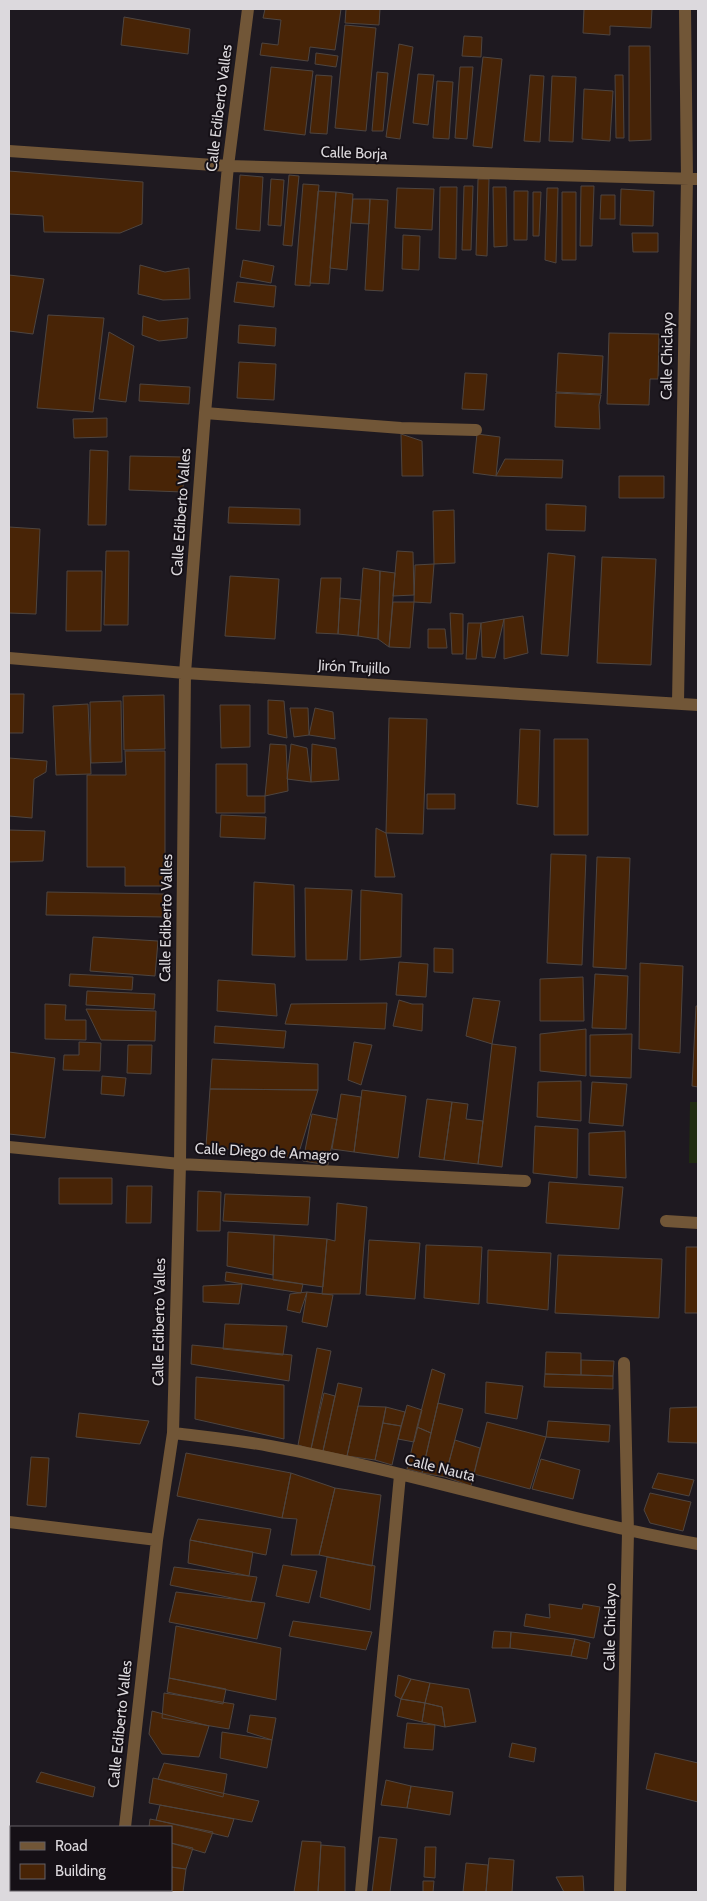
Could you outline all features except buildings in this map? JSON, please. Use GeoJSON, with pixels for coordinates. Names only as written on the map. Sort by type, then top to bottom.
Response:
{"type":"FeatureCollection","features":[{"type":"Feature","properties":{"kind":"street","name":"Calle Ediberto Valles"},"geometry":{"type":"LineString","coordinates":[[125,1826],[157,1540],[173,1433],[180,1164],[185,673],[205,413],[228,166],[248,9]]}},
{"type":"Feature","properties":{"kind":"street","name":"Calle Chiclayo"},"geometry":{"type":"LineString","coordinates":[[678,703],[692,179],[685,9]]}},
{"type":"Feature","properties":{"kind":"street","name":"Calle Borja"},"geometry":{"type":"LineString","coordinates":[[9,151],[228,166],[692,179]]}},
{"type":"Feature","properties":{"kind":"street"},"geometry":{"type":"LineString","coordinates":[[205,413],[401,428],[476,430]]}},
{"type":"Feature","properties":{"kind":"street","name":"Jirón Trujillo"},"geometry":{"type":"LineString","coordinates":[[9,658],[185,673],[698,704]]}},
{"type":"Feature","properties":{"kind":"street","name":"Calle Diego de Amagro"},"geometry":{"type":"LineString","coordinates":[[9,1147],[180,1164],[525,1181]]}},
{"type":"Feature","properties":{"kind":"street"},"geometry":{"type":"LineString","coordinates":[[666,1221],[698,1223]]}},
{"type":"Feature","properties":{"kind":"street","name":"Calle Chiclayo"},"geometry":{"type":"LineString","coordinates":[[620,1892],[628,1532],[624,1362]]}},
{"type":"Feature","properties":{"kind":"street","name":"Calle Nauta"},"geometry":{"type":"LineString","coordinates":[[173,1433],[270,1446],[400,1475],[628,1532],[698,1544]]}},
{"type":"Feature","properties":{"kind":"street"},"geometry":{"type":"LineString","coordinates":[[361,1892],[400,1475]]}},
{"type":"Feature","properties":{"kind":"street"},"geometry":{"type":"LineString","coordinates":[[9,1522],[157,1540]]}},
{"type":"Feature","properties":{"kind":"green space"},"geometry":{"type":"Polygon","coordinates":[[[690,1102],[698,1102],[698,1163],[689,1163],[690,1102]]]}}]}
